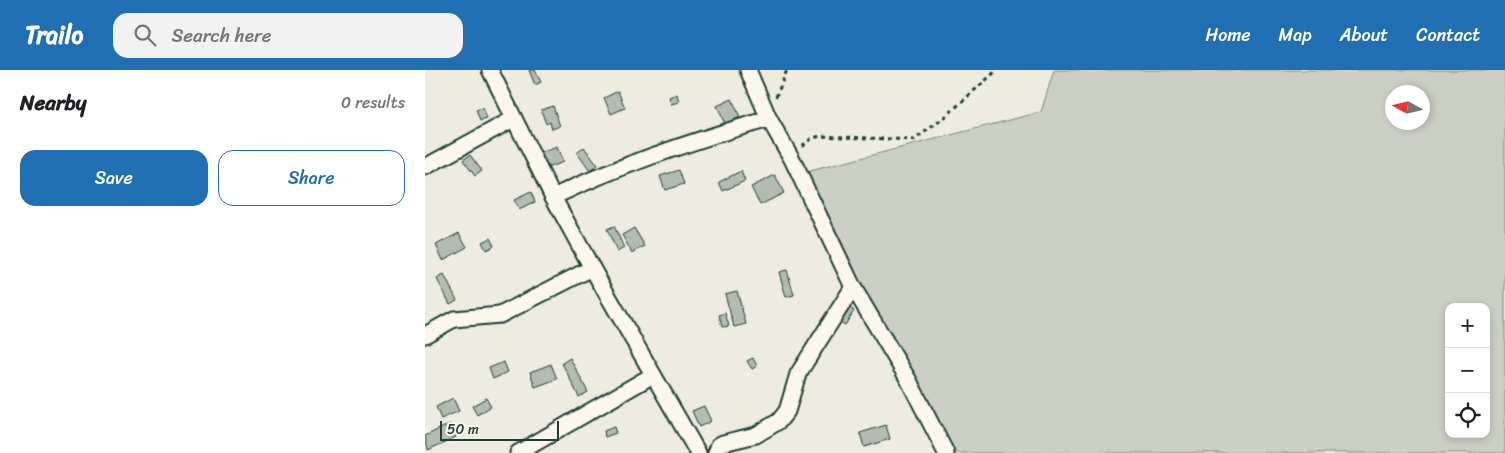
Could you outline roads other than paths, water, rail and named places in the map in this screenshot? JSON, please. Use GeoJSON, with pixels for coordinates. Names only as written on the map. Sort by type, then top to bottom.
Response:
{"type":"FeatureCollection","features":[{"type":"Feature","properties":{"kind":"street"},"geometry":{"type":"LineString","coordinates":[[490,70],[553,197],[698,453]]}},
{"type":"Feature","properties":{"kind":"street"},"geometry":{"type":"LineString","coordinates":[[748,70],[769,119],[792,159],[853,287],[908,380],[946,453]]}},
{"type":"Feature","properties":{"kind":"street"},"geometry":{"type":"LineString","coordinates":[[425,168],[513,119]]}},
{"type":"Feature","properties":{"kind":"street"},"geometry":{"type":"LineString","coordinates":[[553,197],[588,180],[705,138],[769,119]]}},
{"type":"Feature","properties":{"kind":"street"},"geometry":{"type":"LineString","coordinates":[[425,335],[454,319],[500,315],[593,268]]}},
{"type":"Feature","properties":{"kind":"street"},"geometry":{"type":"LineString","coordinates":[[716,453],[719,445],[756,435],[779,421],[787,411],[798,374],[853,287]]}},
{"type":"Feature","properties":{"kind":"street"},"geometry":{"type":"LineString","coordinates":[[527,450],[653,375]]}}]}
